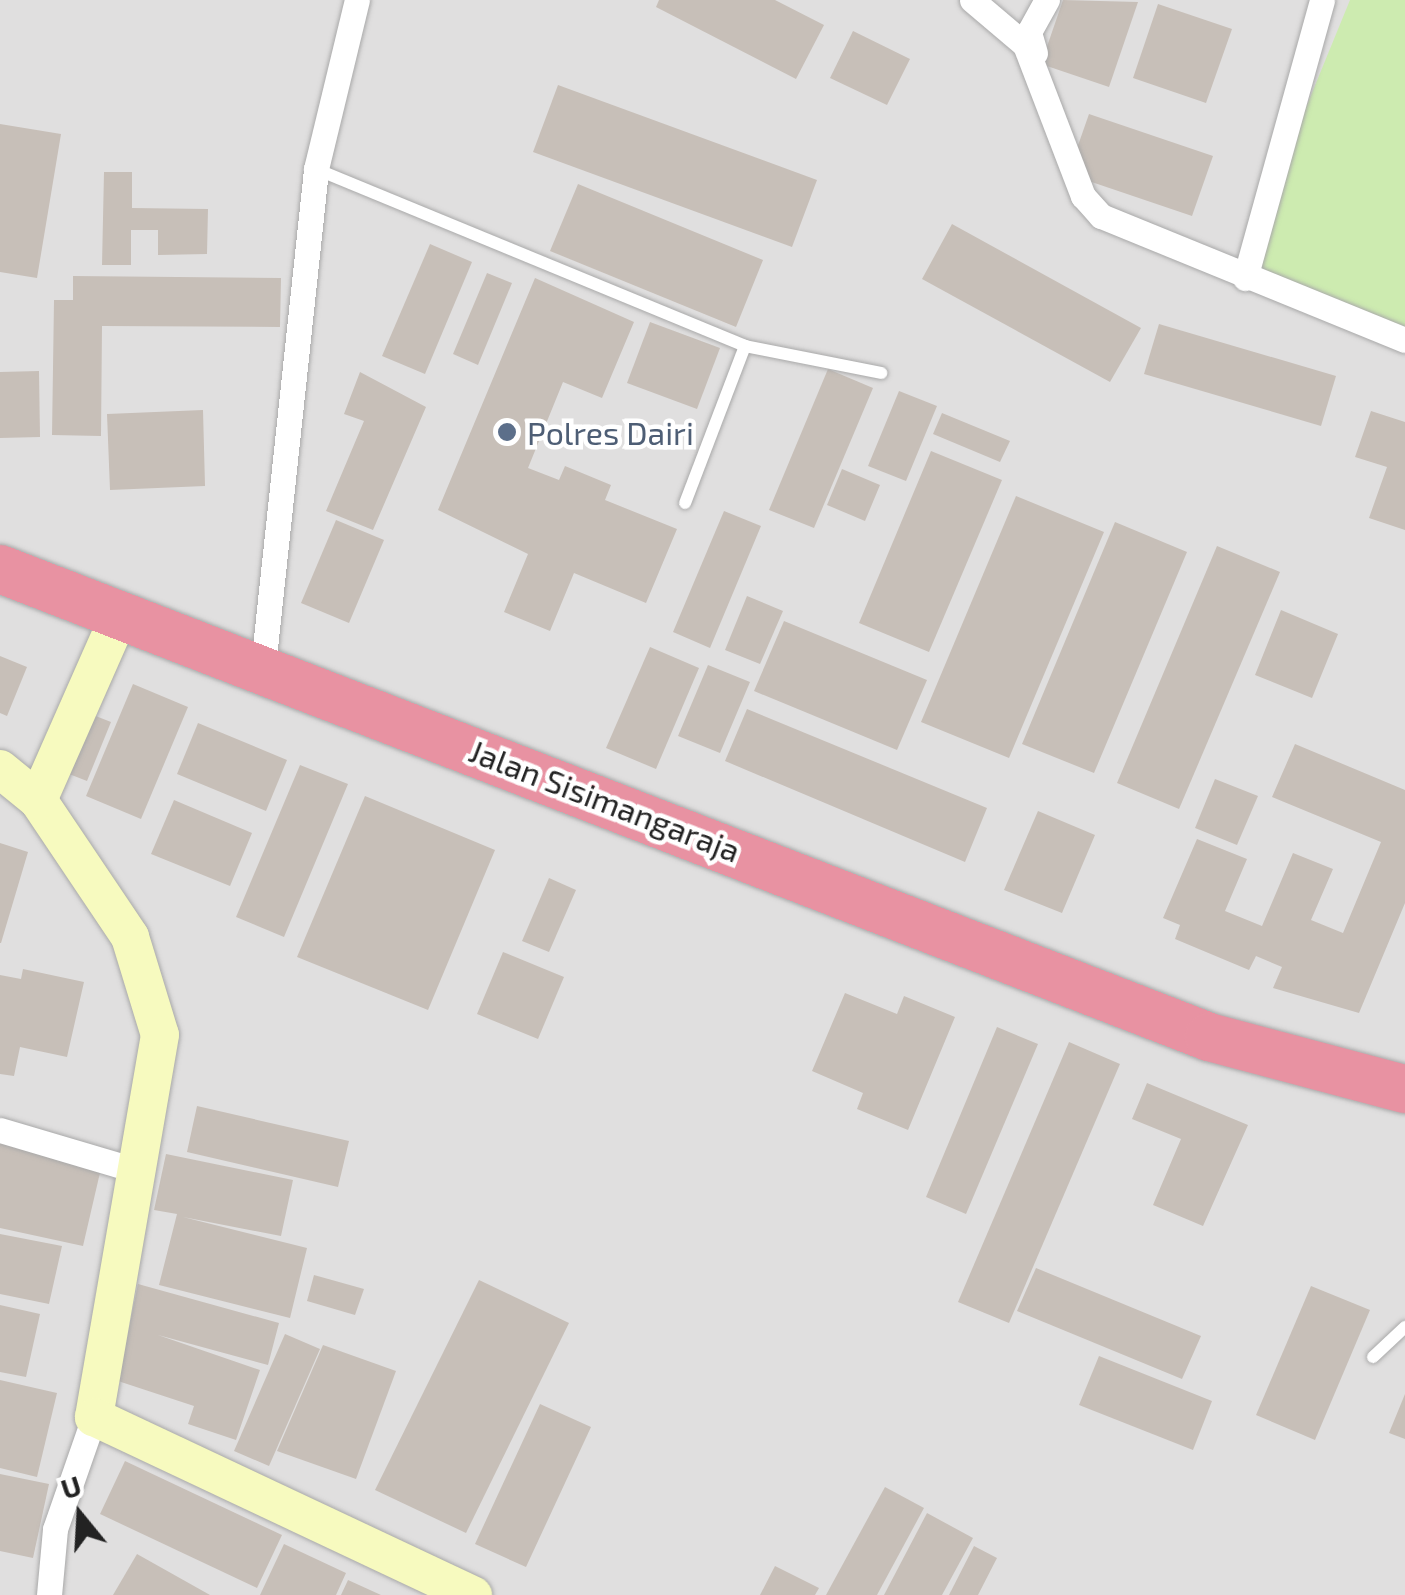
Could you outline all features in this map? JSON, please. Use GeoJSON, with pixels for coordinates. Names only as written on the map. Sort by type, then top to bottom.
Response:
{"type":"FeatureCollection","features":[{"type":"Feature","properties":{"kind":"highway","name":"Jalan Sisimangaraja"},"geometry":{"type":"LineString","coordinates":[[0,569],[263,666],[1209,1036],[1405,1089]]}},
{"type":"Feature","properties":{"kind":"highway","name":"Jalan Sisimangaraja"},"geometry":{"type":"LineString","coordinates":[[1209,1036],[1246,1073],[1405,1124]]}},
{"type":"Feature","properties":{"kind":"street"},"geometry":{"type":"LineString","coordinates":[[263,666],[316,170],[357,0]]}},
{"type":"Feature","properties":{"kind":"street"},"geometry":{"type":"LineString","coordinates":[[972,0],[1018,35],[1046,92]]}},
{"type":"Feature","properties":{"kind":"street"},"geometry":{"type":"LineString","coordinates":[[1047,0],[1029,32],[1083,196],[1101,216],[1405,340]]}},
{"type":"Feature","properties":{"kind":"street"},"geometry":{"type":"LineString","coordinates":[[1246,278],[1322,0]]}},
{"type":"Feature","properties":{"kind":"street"},"geometry":{"type":"LineString","coordinates":[[38,800],[120,614]]}},
{"type":"Feature","properties":{"kind":"street"},"geometry":{"type":"LineString","coordinates":[[0,769],[38,800],[151,983],[160,1035],[132,1170],[94,1417],[55,1529],[49,1595]]}},
{"type":"Feature","properties":{"kind":"street"},"geometry":{"type":"LineString","coordinates":[[0,1130],[132,1170]]}},
{"type":"Feature","properties":{"kind":"street"},"geometry":{"type":"LineString","coordinates":[[94,1417],[473,1595]]}},
{"type":"Feature","properties":{"kind":"lane"},"geometry":{"type":"LineString","coordinates":[[316,170],[745,346],[880,373]]}},
{"type":"Feature","properties":{"kind":"lane"},"geometry":{"type":"LineString","coordinates":[[685,504],[745,346]]}},
{"type":"Feature","properties":{"kind":"lane"},"geometry":{"type":"LineString","coordinates":[[1374,1357],[1405,1327]]}},
{"type":"Feature","properties":{"kind":"shaded area"},"geometry":{"type":"Polygon","coordinates":[[[0,0],[1405,0],[1405,1595],[0,1595],[0,0]]]}},
{"type":"Feature","properties":{"kind":"green space"},"geometry":{"type":"Polygon","coordinates":[[[1350,0],[1405,0],[1405,335],[1241,266],[1350,0]]]}},
{"type":"Feature","properties":{"kind":"building"},"geometry":{"type":"Polygon","coordinates":[[[659,0],[775,0],[824,25],[796,79],[656,7],[659,0]]]}},
{"type":"Feature","properties":{"kind":"building"},"geometry":{"type":"Polygon","coordinates":[[[1063,0],[1138,2],[1109,87],[1041,64],[1063,0]]]}},
{"type":"Feature","properties":{"kind":"building"},"geometry":{"type":"Polygon","coordinates":[[[1158,4],[1232,29],[1206,103],[1133,78],[1158,4]]]}},
{"type":"Feature","properties":{"kind":"building"},"geometry":{"type":"Polygon","coordinates":[[[853,31],[910,59],[887,105],[830,78],[853,31]]]}},
{"type":"Feature","properties":{"kind":"building"},"geometry":{"type":"Polygon","coordinates":[[[558,85],[817,180],[792,247],[533,152],[558,85]]]}},
{"type":"Feature","properties":{"kind":"building"},"geometry":{"type":"Polygon","coordinates":[[[1089,114],[1213,156],[1192,216],[1068,174],[1089,114]]]}},
{"type":"Feature","properties":{"kind":"building"},"geometry":{"type":"Polygon","coordinates":[[[0,124],[61,134],[37,278],[0,272],[0,124]]]}},
{"type":"Feature","properties":{"kind":"building"},"geometry":{"type":"Polygon","coordinates":[[[104,172],[132,172],[132,208],[208,209],[207,254],[158,255],[158,230],[131,230],[131,265],[102,265],[104,172]]]}},
{"type":"Feature","properties":{"kind":"building"},"geometry":{"type":"Polygon","coordinates":[[[578,184],[763,260],[736,327],[550,251],[578,184]]]}},
{"type":"Feature","properties":{"kind":"building"},"geometry":{"type":"Polygon","coordinates":[[[952,224],[1141,328],[1110,382],[922,279],[952,224]]]}},
{"type":"Feature","properties":{"kind":"building"},"geometry":{"type":"Polygon","coordinates":[[[430,244],[472,262],[425,374],[382,356],[430,244]]]}},
{"type":"Feature","properties":{"kind":"building"},"geometry":{"type":"Polygon","coordinates":[[[487,273],[512,283],[478,365],[453,354],[487,273]]]}},
{"type":"Feature","properties":{"kind":"building"},"geometry":{"type":"Polygon","coordinates":[[[73,276],[281,278],[280,327],[102,326],[101,436],[52,435],[54,300],[73,300],[73,276]]]}},
{"type":"Feature","properties":{"kind":"building","name":"Polres Dairi"},"geometry":{"type":"Polygon","coordinates":[[[535,278],[634,322],[602,398],[563,382],[528,468],[559,480],[565,466],[611,485],[605,500],[677,529],[646,603],[574,573],[550,631],[504,612],[528,554],[438,510],[535,278]]]}},
{"type":"Feature","properties":{"kind":"building"},"geometry":{"type":"Polygon","coordinates":[[[650,322],[720,348],[697,409],[627,383],[650,322]]]}},
{"type":"Feature","properties":{"kind":"building"},"geometry":{"type":"Polygon","coordinates":[[[1159,324],[1336,376],[1321,426],[1144,374],[1159,324]]]}},
{"type":"Feature","properties":{"kind":"building"},"geometry":{"type":"Polygon","coordinates":[[[828,369],[873,388],[814,528],[769,510],[828,369]]]}},
{"type":"Feature","properties":{"kind":"building"},"geometry":{"type":"Polygon","coordinates":[[[39,371],[40,437],[0,438],[0,372],[39,371]]]}},
{"type":"Feature","properties":{"kind":"building"},"geometry":{"type":"Polygon","coordinates":[[[360,372],[426,407],[373,530],[326,511],[364,421],[344,414],[360,372]]]}},
{"type":"Feature","properties":{"kind":"building"},"geometry":{"type":"Polygon","coordinates":[[[899,391],[937,406],[906,481],[868,466],[899,391]]]}},
{"type":"Feature","properties":{"kind":"building"},"geometry":{"type":"Polygon","coordinates":[[[203,410],[205,486],[110,490],[107,414],[203,410]]]}},
{"type":"Feature","properties":{"kind":"building"},"geometry":{"type":"Polygon","coordinates":[[[1371,411],[1405,422],[1405,530],[1369,518],[1387,467],[1355,457],[1371,411]]]}},
{"type":"Feature","properties":{"kind":"building"},"geometry":{"type":"Polygon","coordinates":[[[942,413],[1010,441],[1000,462],[933,434],[942,413]]]}},
{"type":"Feature","properties":{"kind":"building"},"geometry":{"type":"Polygon","coordinates":[[[931,451],[1002,480],[929,652],[859,623],[931,451]]]}},
{"type":"Feature","properties":{"kind":"building"},"geometry":{"type":"Polygon","coordinates":[[[842,469],[880,485],[865,521],[827,505],[842,469]]]}},
{"type":"Feature","properties":{"kind":"building"},"geometry":{"type":"Polygon","coordinates":[[[1016,496],[1104,532],[1009,758],[921,722],[1016,496]]]}},
{"type":"Feature","properties":{"kind":"building"},"geometry":{"type":"Polygon","coordinates":[[[724,511],[761,526],[710,648],[673,632],[724,511]]]}},
{"type":"Feature","properties":{"kind":"building"},"geometry":{"type":"Polygon","coordinates":[[[336,520],[384,540],[349,623],[301,603],[336,520]]]}},
{"type":"Feature","properties":{"kind":"building"},"geometry":{"type":"Polygon","coordinates":[[[1115,522],[1187,552],[1094,773],[1022,744],[1115,522]]]}},
{"type":"Feature","properties":{"kind":"building"},"geometry":{"type":"Polygon","coordinates":[[[1217,546],[1280,572],[1179,809],[1117,783],[1217,546]]]}},
{"type":"Feature","properties":{"kind":"building"},"geometry":{"type":"Polygon","coordinates":[[[747,596],[783,611],[760,664],[725,650],[747,596]]]}},
{"type":"Feature","properties":{"kind":"building"},"geometry":{"type":"Polygon","coordinates":[[[1281,610],[1338,634],[1312,698],[1255,675],[1281,610]]]}},
{"type":"Feature","properties":{"kind":"building"},"geometry":{"type":"Polygon","coordinates":[[[784,621],[927,680],[897,750],[754,691],[784,621]]]}},
{"type":"Feature","properties":{"kind":"building"},"geometry":{"type":"Polygon","coordinates":[[[650,647],[699,668],[656,769],[606,748],[650,647]]]}},
{"type":"Feature","properties":{"kind":"building"},"geometry":{"type":"Polygon","coordinates":[[[0,656],[27,667],[7,716],[0,713],[0,656]]]}},
{"type":"Feature","properties":{"kind":"building"},"geometry":{"type":"Polygon","coordinates":[[[708,665],[750,682],[720,753],[678,736],[708,665]]]}},
{"type":"Feature","properties":{"kind":"building"},"geometry":{"type":"Polygon","coordinates":[[[133,684],[188,707],[141,819],[86,796],[133,684]]]}},
{"type":"Feature","properties":{"kind":"building"},"geometry":{"type":"Polygon","coordinates":[[[747,709],[987,808],[965,862],[725,761],[747,709]]]}},
{"type":"Feature","properties":{"kind":"building"},"geometry":{"type":"Polygon","coordinates":[[[88,713],[111,722],[87,781],[64,772],[88,713]]]}},
{"type":"Feature","properties":{"kind":"building"},"geometry":{"type":"Polygon","coordinates":[[[198,723],[287,760],[266,811],[177,774],[198,723]]]}},
{"type":"Feature","properties":{"kind":"building"},"geometry":{"type":"Polygon","coordinates":[[[1295,744],[1405,790],[1405,903],[1359,1013],[1273,988],[1282,967],[1256,956],[1249,970],[1175,939],[1180,925],[1163,918],[1197,839],[1247,859],[1225,911],[1262,926],[1293,853],[1333,869],[1311,920],[1343,933],[1381,842],[1272,797],[1295,744]]]}},
{"type":"Feature","properties":{"kind":"building"},"geometry":{"type":"Polygon","coordinates":[[[300,765],[348,784],[284,937],[236,917],[300,765]]]}},
{"type":"Feature","properties":{"kind":"building"},"geometry":{"type":"Polygon","coordinates":[[[1215,779],[1258,796],[1237,845],[1195,828],[1215,779]]]}},
{"type":"Feature","properties":{"kind":"building"},"geometry":{"type":"Polygon","coordinates":[[[365,796],[495,850],[428,1010],[297,957],[365,796]]]}},
{"type":"Feature","properties":{"kind":"building"},"geometry":{"type":"Polygon","coordinates":[[[174,800],[252,833],[230,886],[151,854],[174,800]]]}},
{"type":"Feature","properties":{"kind":"building"},"geometry":{"type":"Polygon","coordinates":[[[1038,811],[1095,835],[1062,913],[1004,890],[1038,811]]]}},
{"type":"Feature","properties":{"kind":"building"},"geometry":{"type":"Polygon","coordinates":[[[0,843],[28,852],[1,943],[0,943],[0,843]]]}},
{"type":"Feature","properties":{"kind":"building"},"geometry":{"type":"Polygon","coordinates":[[[549,878],[576,890],[549,952],[522,941],[549,878]]]}},
{"type":"Feature","properties":{"kind":"building"},"geometry":{"type":"Polygon","coordinates":[[[503,952],[564,977],[538,1039],[477,1014],[503,952]]]}},
{"type":"Feature","properties":{"kind":"building"},"geometry":{"type":"Polygon","coordinates":[[[23,969],[84,982],[67,1057],[20,1047],[14,1076],[0,1074],[0,975],[21,979],[23,969]]]}},
{"type":"Feature","properties":{"kind":"building"},"geometry":{"type":"Polygon","coordinates":[[[845,993],[897,1014],[904,996],[955,1017],[908,1130],[857,1109],[863,1093],[812,1071],[845,993]]]}},
{"type":"Feature","properties":{"kind":"building"},"geometry":{"type":"Polygon","coordinates":[[[997,1027],[1038,1044],[966,1214],[926,1197],[997,1027]]]}},
{"type":"Feature","properties":{"kind":"building"},"geometry":{"type":"Polygon","coordinates":[[[1069,1042],[1120,1064],[1009,1323],[958,1302],[1069,1042]]]}},
{"type":"Feature","properties":{"kind":"building"},"geometry":{"type":"Polygon","coordinates":[[[1147,1083],[1248,1125],[1203,1226],[1153,1205],[1181,1139],[1132,1119],[1147,1083]]]}},
{"type":"Feature","properties":{"kind":"building"},"geometry":{"type":"Polygon","coordinates":[[[197,1106],[349,1141],[338,1187],[187,1152],[197,1106]]]}},
{"type":"Feature","properties":{"kind":"building"},"geometry":{"type":"Polygon","coordinates":[[[0,1142],[102,1164],[83,1246],[0,1228],[0,1142]]]}},
{"type":"Feature","properties":{"kind":"building"},"geometry":{"type":"Polygon","coordinates":[[[166,1154],[293,1180],[281,1236],[183,1217],[307,1248],[290,1318],[159,1285],[177,1214],[154,1210],[166,1154]]]}},
{"type":"Feature","properties":{"kind":"building"},"geometry":{"type":"Polygon","coordinates":[[[0,1234],[62,1246],[49,1304],[0,1294],[0,1234]]]}},
{"type":"Feature","properties":{"kind":"building"},"geometry":{"type":"Polygon","coordinates":[[[1036,1268],[1201,1336],[1182,1379],[1017,1311],[1036,1268]]]}},
{"type":"Feature","properties":{"kind":"building"},"geometry":{"type":"Polygon","coordinates":[[[314,1275],[364,1289],[355,1315],[307,1301],[314,1275]]]}},
{"type":"Feature","properties":{"kind":"building"},"geometry":{"type":"Polygon","coordinates":[[[479,1280],[569,1323],[466,1533],[375,1490],[479,1280]]]}},
{"type":"Feature","properties":{"kind":"building"},"geometry":{"type":"Polygon","coordinates":[[[138,1284],[279,1323],[268,1365],[158,1335],[260,1370],[236,1440],[188,1424],[194,1406],[118,1381],[138,1284]]]}},
{"type":"Feature","properties":{"kind":"building"},"geometry":{"type":"Polygon","coordinates":[[[1311,1286],[1370,1310],[1315,1440],[1256,1415],[1311,1286]]]}},
{"type":"Feature","properties":{"kind":"building"},"geometry":{"type":"Polygon","coordinates":[[[0,1305],[40,1314],[26,1377],[0,1372],[0,1305]]]}},
{"type":"Feature","properties":{"kind":"building"},"geometry":{"type":"Polygon","coordinates":[[[285,1334],[320,1349],[269,1466],[234,1451],[285,1334]]]}},
{"type":"Feature","properties":{"kind":"building"},"geometry":{"type":"Polygon","coordinates":[[[323,1345],[396,1371],[356,1479],[277,1451],[323,1345]]]}},
{"type":"Feature","properties":{"kind":"building"},"geometry":{"type":"Polygon","coordinates":[[[1099,1356],[1212,1401],[1193,1450],[1079,1405],[1099,1356]]]}},
{"type":"Feature","properties":{"kind":"building"},"geometry":{"type":"Polygon","coordinates":[[[0,1380],[57,1393],[37,1477],[0,1468],[0,1380]]]}},
{"type":"Feature","properties":{"kind":"building"},"geometry":{"type":"Polygon","coordinates":[[[1405,1394],[1405,1439],[1389,1433],[1405,1394]]]}},
{"type":"Feature","properties":{"kind":"building"},"geometry":{"type":"Polygon","coordinates":[[[540,1404],[591,1427],[526,1567],[475,1544],[540,1404]]]}},
{"type":"Feature","properties":{"kind":"building"},"geometry":{"type":"Polygon","coordinates":[[[125,1461],[282,1535],[257,1588],[100,1514],[125,1461]]]}},
{"type":"Feature","properties":{"kind":"building"},"geometry":{"type":"Polygon","coordinates":[[[0,1474],[49,1484],[33,1558],[0,1551],[0,1474]]]}},
{"type":"Feature","properties":{"kind":"building"},"geometry":{"type":"Polygon","coordinates":[[[885,1487],[924,1508],[877,1595],[826,1595],[885,1487]]]}},
{"type":"Feature","properties":{"kind":"building"},"geometry":{"type":"Polygon","coordinates":[[[927,1513],[973,1538],[942,1595],[884,1595],[927,1513]]]}},
{"type":"Feature","properties":{"kind":"building"},"geometry":{"type":"Polygon","coordinates":[[[284,1544],[346,1573],[336,1595],[260,1595],[284,1544]]]}},
{"type":"Feature","properties":{"kind":"building"},"geometry":{"type":"Polygon","coordinates":[[[974,1546],[997,1558],[978,1595],[949,1595],[974,1546]]]}},
{"type":"Feature","properties":{"kind":"building"},"geometry":{"type":"Polygon","coordinates":[[[137,1554],[210,1595],[113,1595],[137,1554]]]}},
{"type":"Feature","properties":{"kind":"building"},"geometry":{"type":"Polygon","coordinates":[[[775,1566],[819,1588],[815,1595],[760,1595],[775,1566]]]}},
{"type":"Feature","properties":{"kind":"building"},"geometry":{"type":"Polygon","coordinates":[[[348,1580],[381,1595],[341,1595],[348,1580]]]}},
{"type":"Feature","properties":{"kind":"place","name":"Polres Dairi"},"geometry":{"type":"Point","coordinates":[507,432]}}]}
